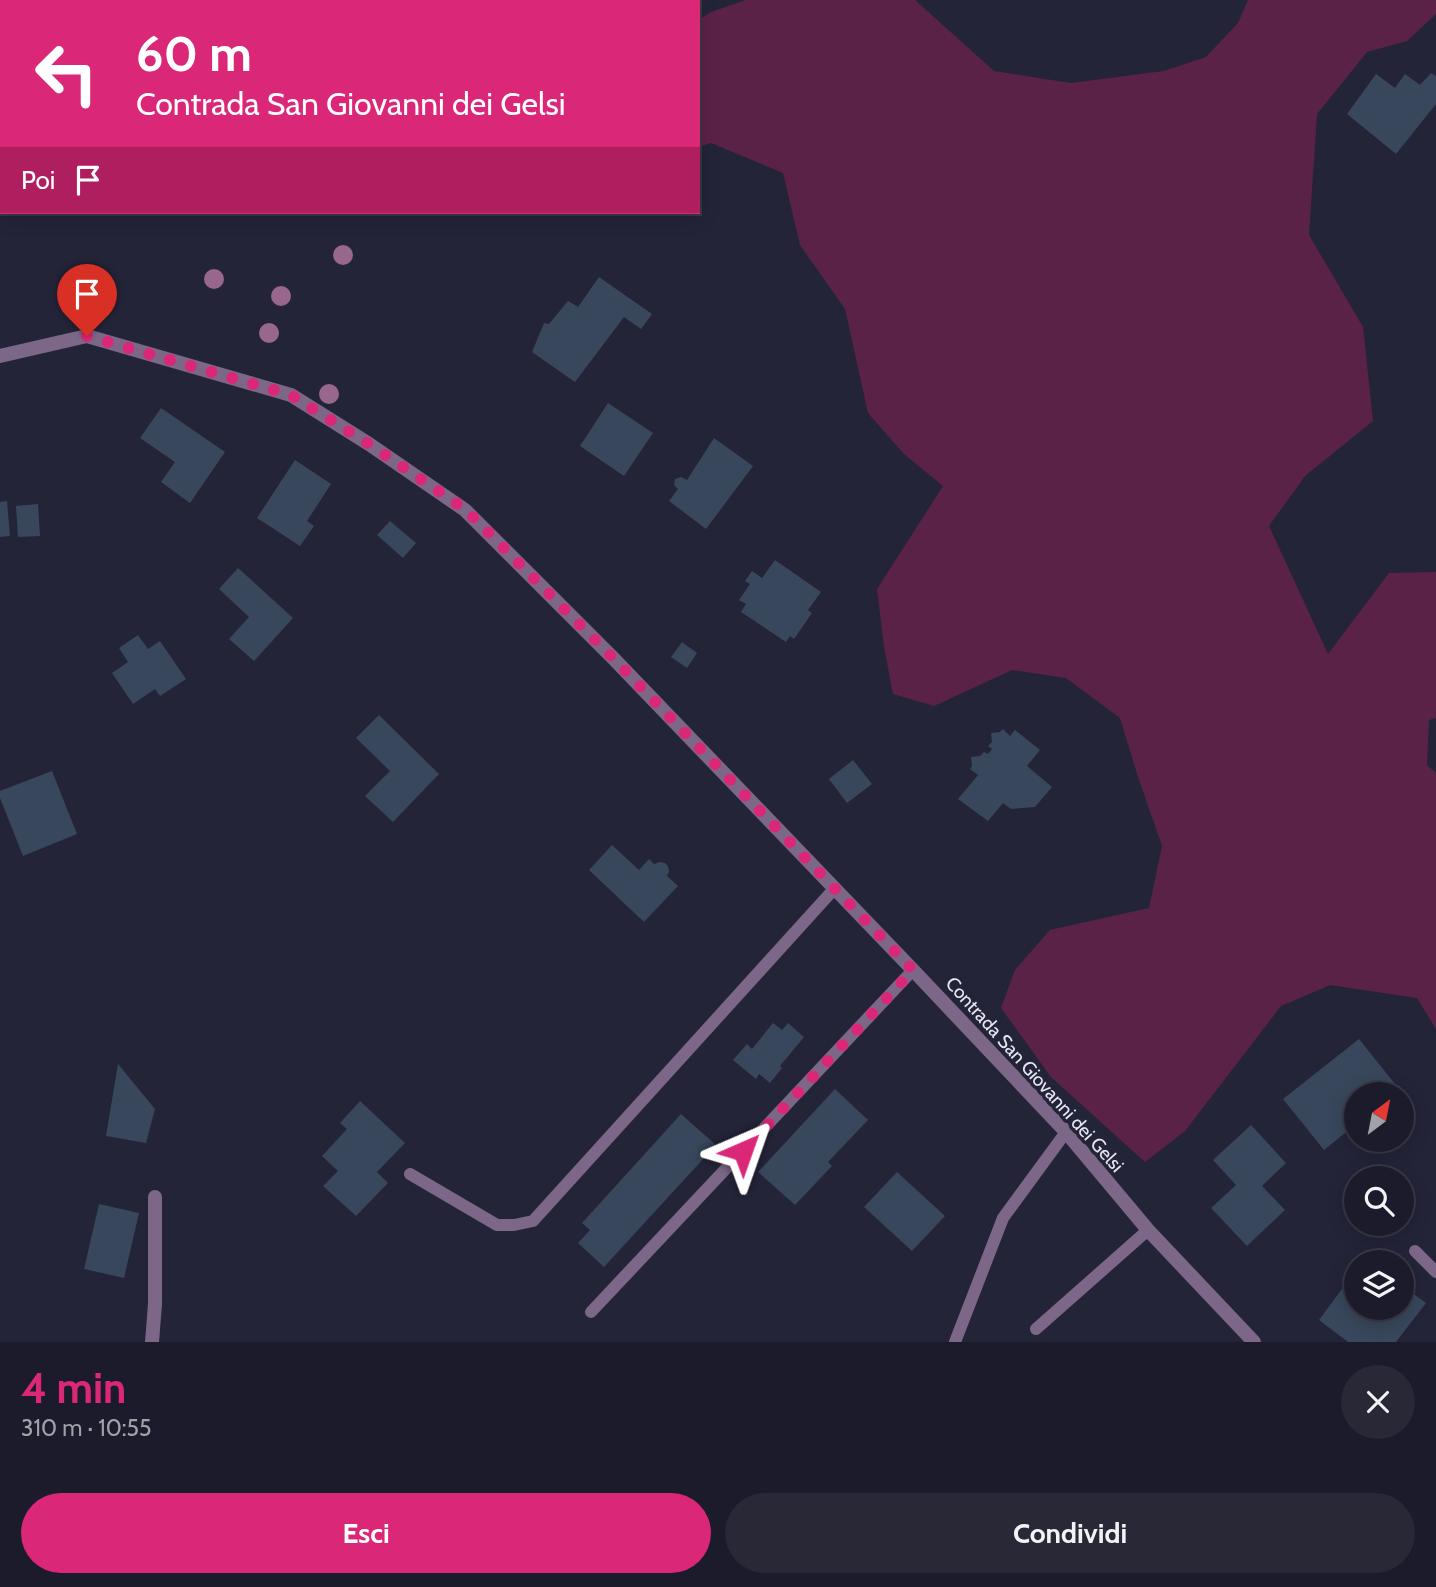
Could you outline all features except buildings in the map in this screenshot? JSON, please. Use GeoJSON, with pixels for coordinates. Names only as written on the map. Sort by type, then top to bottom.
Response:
{"type":"FeatureCollection","features":[{"type":"Feature","properties":{"kind":"street","name":"Contrada San Giovanni dei Gelsi"},"geometry":{"type":"LineString","coordinates":[[0,356],[87,336],[291,395],[465,509],[614,659],[913,970],[1066,1132],[1148,1230],[1254,1342]]}},
{"type":"Feature","properties":{"kind":"street"},"geometry":{"type":"LineString","coordinates":[[152,1342],[155,1304],[155,1197]]}},
{"type":"Feature","properties":{"kind":"lane"},"geometry":{"type":"LineString","coordinates":[[410,1174],[497,1225],[533,1221],[835,888]]}},
{"type":"Feature","properties":{"kind":"lane"},"geometry":{"type":"LineString","coordinates":[[591,1312],[913,970]]}},
{"type":"Feature","properties":{"kind":"lane"},"geometry":{"type":"LineString","coordinates":[[955,1342],[1003,1218],[1066,1132]]}},
{"type":"Feature","properties":{"kind":"lane"},"geometry":{"type":"LineString","coordinates":[[1036,1329],[1148,1230]]}},
{"type":"Feature","properties":{"kind":"lane"},"geometry":{"type":"LineString","coordinates":[[1415,1251],[1436,1272]]}},
{"type":"Feature","properties":{"kind":"shaded area"},"geometry":{"type":"Polygon","coordinates":[[[746,0],[915,0],[994,71],[1071,83],[1164,71],[1206,57],[1238,23],[1248,0],[1436,0],[1436,14],[1407,41],[1367,52],[1317,114],[1309,235],[1363,327],[1373,421],[1305,476],[1269,526],[1328,654],[1389,573],[1436,572],[1436,718],[1429,720],[1427,765],[1436,773],[1436,1029],[1417,998],[1330,985],[1281,1006],[1185,1131],[1145,1162],[1051,1077],[1001,1008],[1015,970],[1050,930],[1149,908],[1162,846],[1120,718],[1066,678],[1012,670],[934,706],[893,694],[877,589],[943,486],[904,454],[868,413],[845,309],[800,245],[783,173],[711,143],[700,146],[700,19],[711,12],[746,0]]]}},
{"type":"Feature","properties":{"kind":"route"},"geometry":{"type":"LineString","coordinates":[[87,336],[291,395],[465,509],[614,659],[913,970],[743,1151]]}}]}
